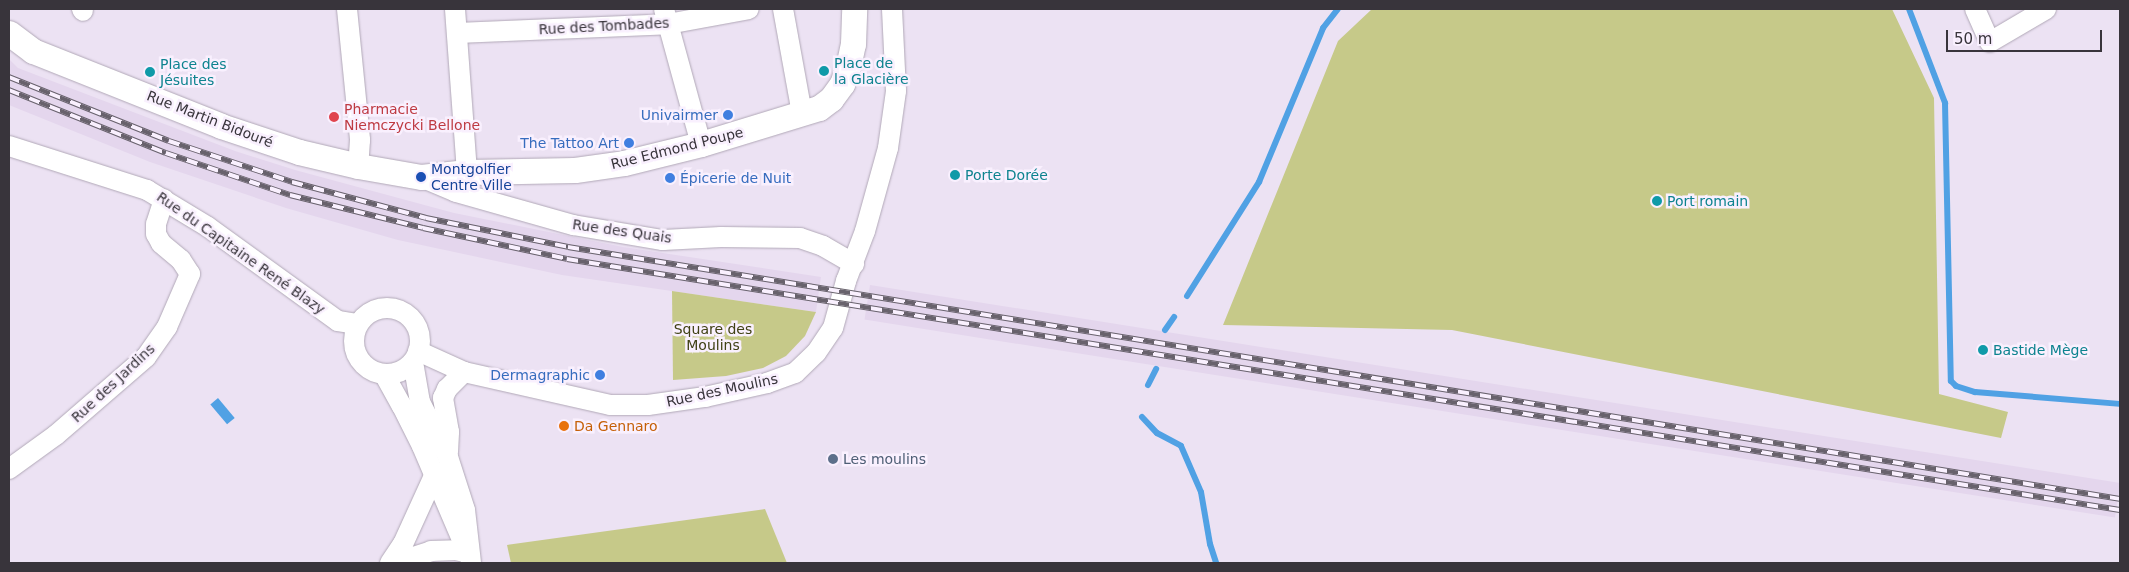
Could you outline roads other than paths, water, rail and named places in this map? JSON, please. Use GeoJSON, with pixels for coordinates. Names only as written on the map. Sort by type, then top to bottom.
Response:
{"type":"FeatureCollection","features":[{"type":"Feature","properties":{"kind":"main road","name":"Rue Edmond Poupe"},"geometry":{"type":"LineString","coordinates":[[421,177],[467,172],[575,170],[624,163],[701,144],[819,108],[831,99],[842,84],[853,44],[854,9]]}},
{"type":"Feature","properties":{"kind":"main road","name":"Rue Martin Bidouré"},"geometry":{"type":"LineString","coordinates":[[9,33],[33,51],[221,126],[299,152],[358,166],[421,177]]}},
{"type":"Feature","properties":{"kind":"street"},"geometry":{"type":"LineString","coordinates":[[347,9],[360,140],[358,166]]}},
{"type":"Feature","properties":{"kind":"street"},"geometry":{"type":"LineString","coordinates":[[455,9],[467,172]]}},
{"type":"Feature","properties":{"kind":"street","name":"Rue des Tombades"},"geometry":{"type":"LineString","coordinates":[[457,33],[749,9]]}},
{"type":"Feature","properties":{"kind":"street"},"geometry":{"type":"LineString","coordinates":[[783,9],[802,114]]}},
{"type":"Feature","properties":{"kind":"street","name":"Rue des Moulins"},"geometry":{"type":"LineString","coordinates":[[416,356],[464,372],[610,405],[648,406],[705,397],[767,383],[795,373],[816,353],[833,328],[888,148],[896,91],[892,9]]}},
{"type":"Feature","properties":{"kind":"street"},"geometry":{"type":"LineString","coordinates":[[1975,9],[1990,42],[2046,9]]}},
{"type":"Feature","properties":{"kind":"street"},"geometry":{"type":"LineString","coordinates":[[666,16],[701,144]]}},
{"type":"Feature","properties":{"kind":"street","name":"Rue du Capitaine René Blazy"},"geometry":{"type":"LineString","coordinates":[[9,146],[106,175],[147,190],[164,199],[338,321],[358,324]]}},
{"type":"Feature","properties":{"kind":"street","name":"Rue des Quais"},"geometry":{"type":"LineString","coordinates":[[421,177],[456,192],[573,225],[663,240],[731,237],[800,238],[823,246],[854,264]]}},
{"type":"Feature","properties":{"kind":"street","name":"Rue des Jardins"},"geometry":{"type":"LineString","coordinates":[[9,469],[56,435],[146,357],[166,327],[190,274],[181,260],[162,243],[156,234],[156,224],[164,199]]}},
{"type":"Feature","properties":{"kind":"street"},"geometry":{"type":"LineString","coordinates":[[416,356],[400,371],[384,374],[363,365],[357,356],[354,346],[354,334],[358,324],[365,316],[385,308],[406,313],[418,330],[420,341],[416,356],[420,402],[448,457],[465,510],[469,558]]}},
{"type":"Feature","properties":{"kind":"street"},"geometry":{"type":"LineString","coordinates":[[448,457],[449,432],[443,398],[447,389],[464,372]]}},
{"type":"Feature","properties":{"kind":"street"},"geometry":{"type":"LineString","coordinates":[[384,374],[402,406],[469,558]]}},
{"type":"Feature","properties":{"kind":"street"},"geometry":{"type":"LineString","coordinates":[[390,563],[403,544],[434,476]]}},
{"type":"Feature","properties":{"kind":"street"},"geometry":{"type":"LineString","coordinates":[[395,563],[431,551],[456,550],[469,558]]}},
{"type":"Feature","properties":{"kind":"water"},"geometry":{"type":"Polygon","coordinates":[[[218,398],[235,418],[227,424],[210,404],[218,398]]]}},
{"type":"Feature","properties":{"kind":"waterway"},"geometry":{"type":"LineString","coordinates":[[1187,296],[1259,182],[1323,28],[1338,9]]}},
{"type":"Feature","properties":{"kind":"waterway"},"geometry":{"type":"LineString","coordinates":[[1909,9],[1945,103],[1951,381],[1956,386],[1975,392],[2120,404]]}},
{"type":"Feature","properties":{"kind":"waterway"},"geometry":{"type":"LineString","coordinates":[[1165,330],[1174,317]]}},
{"type":"Feature","properties":{"kind":"waterway"},"geometry":{"type":"LineString","coordinates":[[1148,385],[1156,369]]}},
{"type":"Feature","properties":{"kind":"waterway"},"geometry":{"type":"LineString","coordinates":[[1142,417],[1157,433],[1181,446],[1201,492],[1210,544],[1216,563]]}},
{"type":"Feature","properties":{"kind":"railway"},"geometry":{"type":"LineString","coordinates":[[9,77],[169,141],[292,182],[426,218],[568,247],[2120,499]]}},
{"type":"Feature","properties":{"kind":"railway"},"geometry":{"type":"LineString","coordinates":[[9,90],[166,153],[290,195],[423,228],[567,259],[2120,510]]}},
{"type":"Feature","properties":{"kind":"place","name":"Place de la Glacière"},"geometry":{"type":"Point","coordinates":[824,71]}},
{"type":"Feature","properties":{"kind":"place","name":"Place des Jésuites"},"geometry":{"type":"Point","coordinates":[150,72]}},
{"type":"Feature","properties":{"kind":"place","name":"Univairmer"},"geometry":{"type":"Point","coordinates":[728,115]}},
{"type":"Feature","properties":{"kind":"place","name":"Pharmacie Niemczycki Bellone"},"geometry":{"type":"Point","coordinates":[334,117]}},
{"type":"Feature","properties":{"kind":"place","name":"The Tattoo Art"},"geometry":{"type":"Point","coordinates":[629,143]}},
{"type":"Feature","properties":{"kind":"place","name":"Porte Dorée"},"geometry":{"type":"Point","coordinates":[955,175]}},
{"type":"Feature","properties":{"kind":"place","name":"Montgolfier Centre Ville"},"geometry":{"type":"Point","coordinates":[421,177]}},
{"type":"Feature","properties":{"kind":"place","name":"Épicerie de Nuit"},"geometry":{"type":"Point","coordinates":[670,178]}},
{"type":"Feature","properties":{"kind":"place","name":"Port romain"},"geometry":{"type":"Point","coordinates":[1657,201]}},
{"type":"Feature","properties":{"kind":"place","name":"Bastide Mège"},"geometry":{"type":"Point","coordinates":[1983,350]}},
{"type":"Feature","properties":{"kind":"place","name":"Dermagraphic"},"geometry":{"type":"Point","coordinates":[600,375]}},
{"type":"Feature","properties":{"kind":"place","name":"Da Gennaro"},"geometry":{"type":"Point","coordinates":[564,426]}},
{"type":"Feature","properties":{"kind":"place","name":"Les moulins"},"geometry":{"type":"Point","coordinates":[833,459]}},
{"type":"Feature","properties":{"kind":"park label","name":"Square des Moulins"},"geometry":{"type":"Point","coordinates":[713,338]}}]}
